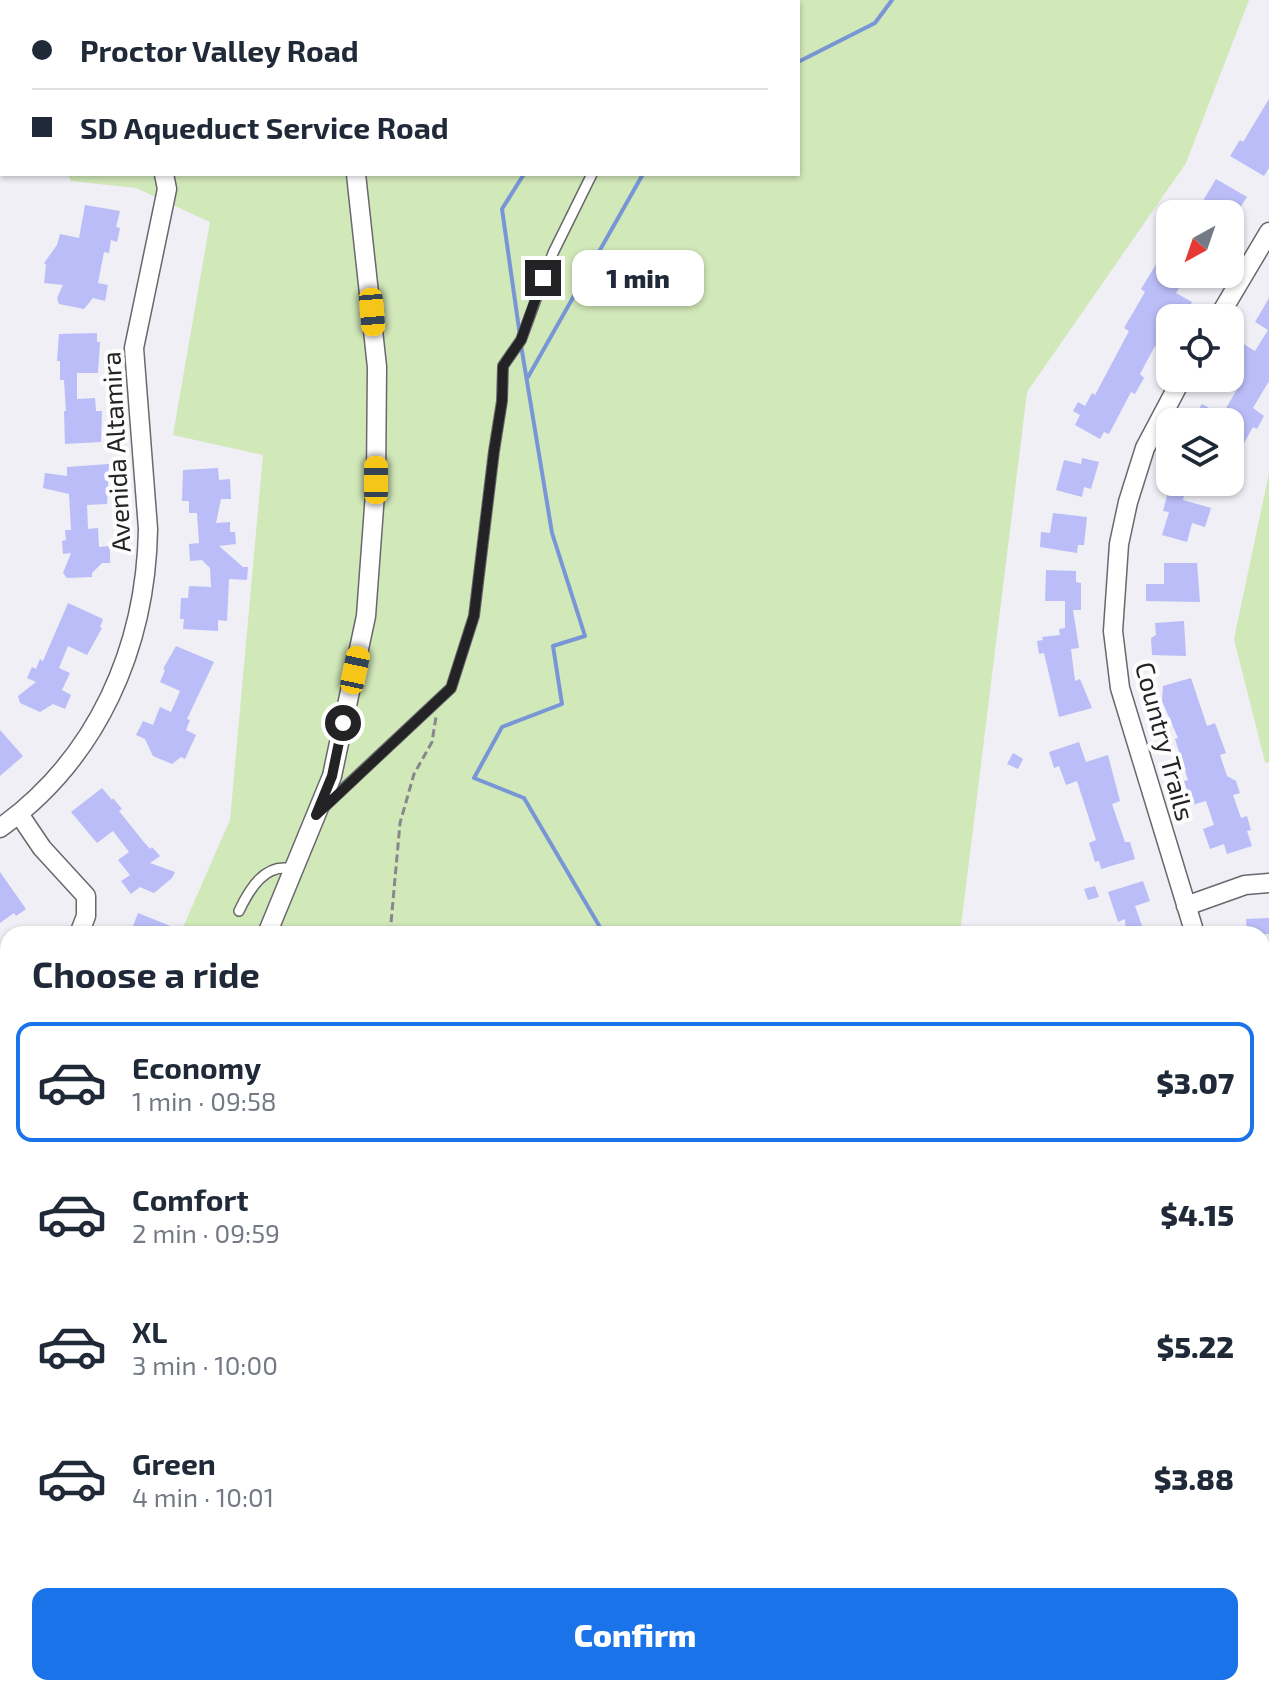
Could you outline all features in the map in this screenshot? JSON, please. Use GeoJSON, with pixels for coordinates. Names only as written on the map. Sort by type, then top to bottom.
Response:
{"type":"FeatureCollection","features":[{"type":"Feature","properties":{"kind":"street","name":"Avenida Altamira"},"geometry":{"type":"LineString","coordinates":[[0,828],[19,814],[61,772],[96,723],[122,671],[139,616],[145,587],[148,529],[134,348],[167,189],[164,176]]}},
{"type":"Feature","properties":{"kind":"street"},"geometry":{"type":"LineString","coordinates":[[270,926],[332,776],[366,616],[376,480],[377,367],[356,176]]}},
{"type":"Feature","properties":{"kind":"street"},"geometry":{"type":"LineString","coordinates":[[1226,304],[1269,232]]}},
{"type":"Feature","properties":{"kind":"street","name":"Country Trails"},"geometry":{"type":"LineString","coordinates":[[1175,392],[1145,448],[1128,502],[1119,544],[1113,631],[1120,688],[1192,926]]}},
{"type":"Feature","properties":{"kind":"street"},"geometry":{"type":"LineString","coordinates":[[19,814],[42,848],[86,896],[86,916],[82,926]]}},
{"type":"Feature","properties":{"kind":"street"},"geometry":{"type":"LineString","coordinates":[[1186,906],[1245,885],[1269,883]]}},
{"type":"Feature","properties":{"kind":"lane"},"geometry":{"type":"LineString","coordinates":[[316,815],[451,688],[474,616],[502,401],[503,366],[521,340],[553,253],[591,176]]}},
{"type":"Feature","properties":{"kind":"lane"},"geometry":{"type":"LineString","coordinates":[[239,911],[264,873],[281,866],[292,869]]}},
{"type":"Feature","properties":{"kind":"path"},"geometry":{"type":"LineString","coordinates":[[391,926],[400,823],[414,774],[432,742],[440,698]]}},
{"type":"Feature","properties":{"kind":"green space"},"geometry":{"type":"Polygon","coordinates":[[[800,0],[1249,0],[1186,163],[1160,200],[1156,200],[1156,206],[1027,392],[961,926],[184,926],[230,820],[263,455],[173,435],[210,222],[136,188],[71,181],[69,176],[800,176],[800,0]]]}},
{"type":"Feature","properties":{"kind":"green space"},"geometry":{"type":"Polygon","coordinates":[[[1269,473],[1269,763],[1265,762],[1234,639],[1269,473]]]}},
{"type":"Feature","properties":{"kind":"building"},"geometry":{"type":"Polygon","coordinates":[[[1269,99],[1269,168],[1264,176],[1230,156],[1240,140],[1243,142],[1269,99]]]}},
{"type":"Feature","properties":{"kind":"building"},"geometry":{"type":"Polygon","coordinates":[[[1216,179],[1247,197],[1244,202],[1203,200],[1216,179]]]}},
{"type":"Feature","properties":{"kind":"building"},"geometry":{"type":"Polygon","coordinates":[[[85,205],[120,211],[116,227],[120,228],[117,242],[111,240],[109,253],[104,252],[98,283],[108,285],[105,301],[93,298],[84,309],[59,304],[57,298],[63,285],[44,283],[44,263],[57,245],[60,234],[79,238],[85,205]]]}},
{"type":"Feature","properties":{"kind":"building"},"geometry":{"type":"Polygon","coordinates":[[[1156,265],[1156,288],[1179,288],[1176,293],[1192,302],[1156,304],[1156,347],[1140,374],[1144,378],[1135,394],[1131,392],[1109,434],[1104,432],[1100,439],[1075,425],[1080,415],[1073,411],[1078,402],[1085,406],[1092,393],[1095,395],[1129,331],[1124,328],[1145,292],[1141,289],[1156,265]]]}},
{"type":"Feature","properties":{"kind":"building"},"geometry":{"type":"Polygon","coordinates":[[[1269,298],[1269,381],[1253,408],[1264,416],[1244,443],[1244,408],[1226,408],[1236,392],[1244,392],[1244,344],[1255,351],[1268,330],[1255,322],[1269,298]]]}},
{"type":"Feature","properties":{"kind":"building"},"geometry":{"type":"Polygon","coordinates":[[[97,333],[97,342],[100,342],[98,373],[77,373],[77,399],[95,398],[96,411],[102,411],[101,442],[65,444],[64,380],[60,380],[60,361],[57,361],[59,334],[97,333]]]}},
{"type":"Feature","properties":{"kind":"building"},"geometry":{"type":"Polygon","coordinates":[[[1082,458],[1099,462],[1091,489],[1084,487],[1082,497],[1056,490],[1064,460],[1081,464],[1082,458]]]}},
{"type":"Feature","properties":{"kind":"building"},"geometry":{"type":"Polygon","coordinates":[[[109,464],[107,504],[87,505],[88,529],[98,528],[99,547],[110,546],[110,563],[102,563],[92,577],[67,578],[63,573],[71,553],[63,554],[62,541],[66,540],[65,530],[71,530],[69,494],[43,488],[45,473],[67,476],[67,467],[109,464]]]}},
{"type":"Feature","properties":{"kind":"building"},"geometry":{"type":"Polygon","coordinates":[[[218,468],[219,480],[230,479],[231,499],[221,499],[216,523],[230,522],[230,532],[235,532],[236,544],[219,546],[243,567],[248,567],[247,580],[229,579],[227,621],[218,620],[218,631],[183,629],[181,598],[188,598],[189,586],[211,587],[210,568],[202,560],[190,561],[189,544],[199,543],[197,513],[189,513],[189,501],[182,501],[183,470],[218,468]]]}},
{"type":"Feature","properties":{"kind":"building"},"geometry":{"type":"Polygon","coordinates":[[[1167,496],[1184,496],[1183,500],[1211,508],[1205,527],[1192,523],[1187,542],[1162,535],[1169,512],[1163,511],[1167,496]]]}},
{"type":"Feature","properties":{"kind":"building"},"geometry":{"type":"Polygon","coordinates":[[[1053,513],[1087,517],[1084,545],[1078,545],[1077,553],[1040,547],[1041,532],[1050,533],[1053,513]]]}},
{"type":"Feature","properties":{"kind":"building"},"geometry":{"type":"Polygon","coordinates":[[[1164,563],[1197,563],[1200,602],[1146,601],[1146,584],[1164,584],[1164,563]]]}},
{"type":"Feature","properties":{"kind":"building"},"geometry":{"type":"Polygon","coordinates":[[[1046,570],[1076,571],[1076,582],[1081,583],[1081,610],[1073,610],[1079,648],[1071,649],[1075,681],[1080,679],[1092,708],[1059,717],[1044,653],[1039,654],[1037,641],[1043,640],[1042,637],[1060,635],[1059,629],[1065,628],[1065,601],[1045,601],[1046,570]]]}},
{"type":"Feature","properties":{"kind":"building"},"geometry":{"type":"Polygon","coordinates":[[[68,603],[103,619],[102,628],[87,655],[68,646],[59,668],[70,673],[62,690],[71,695],[65,709],[53,704],[40,712],[20,703],[18,696],[36,682],[27,678],[32,667],[36,669],[40,659],[43,661],[68,603]]]}},
{"type":"Feature","properties":{"kind":"building"},"geometry":{"type":"Polygon","coordinates":[[[1184,621],[1186,656],[1152,655],[1151,638],[1156,635],[1155,623],[1184,621]]]}},
{"type":"Feature","properties":{"kind":"building"},"geometry":{"type":"Polygon","coordinates":[[[176,646],[214,662],[187,719],[190,720],[186,730],[196,735],[185,759],[181,757],[172,764],[153,756],[145,739],[136,735],[143,721],[153,725],[160,707],[171,712],[180,691],[160,682],[163,669],[176,646]]]}},
{"type":"Feature","properties":{"kind":"building"},"geometry":{"type":"Polygon","coordinates":[[[1191,678],[1207,726],[1215,723],[1226,753],[1220,755],[1227,776],[1236,781],[1240,793],[1233,795],[1241,818],[1247,816],[1251,830],[1247,831],[1252,846],[1227,854],[1224,844],[1210,849],[1203,829],[1214,825],[1206,801],[1192,805],[1175,739],[1178,738],[1162,701],[1163,686],[1191,678]]]}},
{"type":"Feature","properties":{"kind":"building"},"geometry":{"type":"Polygon","coordinates":[[[0,730],[23,756],[0,776],[0,730]]]}},
{"type":"Feature","properties":{"kind":"building"},"geometry":{"type":"Polygon","coordinates":[[[1079,742],[1086,762],[1108,755],[1120,801],[1112,804],[1125,842],[1130,842],[1135,859],[1101,869],[1099,861],[1095,862],[1089,843],[1096,840],[1077,781],[1066,785],[1059,766],[1054,768],[1049,752],[1079,742]]]}},
{"type":"Feature","properties":{"kind":"building"},"geometry":{"type":"Polygon","coordinates":[[[1013,753],[1023,759],[1018,769],[1007,764],[1013,753]]]}},
{"type":"Feature","properties":{"kind":"building"},"geometry":{"type":"Polygon","coordinates":[[[102,788],[122,809],[119,811],[143,841],[160,856],[150,863],[175,872],[154,893],[140,887],[131,894],[121,881],[130,875],[118,860],[129,852],[113,831],[97,843],[71,812],[102,788]]]}},
{"type":"Feature","properties":{"kind":"building"},"geometry":{"type":"Polygon","coordinates":[[[0,872],[26,909],[0,923],[0,872]]]}},
{"type":"Feature","properties":{"kind":"building"},"geometry":{"type":"Polygon","coordinates":[[[1143,881],[1150,901],[1135,906],[1142,926],[1125,926],[1125,919],[1118,922],[1108,892],[1143,881]]]}},
{"type":"Feature","properties":{"kind":"building"},"geometry":{"type":"Polygon","coordinates":[[[1095,886],[1099,897],[1088,900],[1084,889],[1095,886]]]}},
{"type":"Feature","properties":{"kind":"building"},"geometry":{"type":"Polygon","coordinates":[[[138,913],[170,926],[133,926],[138,913]]]}},
{"type":"Feature","properties":{"kind":"building"},"geometry":{"type":"Polygon","coordinates":[[[1269,918],[1269,926],[1246,926],[1246,919],[1269,918]]]}},
{"type":"Feature","properties":{"kind":"waterway"},"geometry":{"type":"LineString","coordinates":[[800,61],[875,23],[892,0]]}},
{"type":"Feature","properties":{"kind":"waterway"},"geometry":{"type":"LineString","coordinates":[[520,336],[502,209],[523,176]]}},
{"type":"Feature","properties":{"kind":"waterway"},"geometry":{"type":"LineString","coordinates":[[528,377],[642,176]]}},
{"type":"Feature","properties":{"kind":"waterway"},"geometry":{"type":"LineString","coordinates":[[521,345],[552,533],[585,636],[553,646],[562,704],[502,727],[474,778],[524,798],[599,926]]}},
{"type":"Feature","properties":{"kind":"route"},"geometry":{"type":"LineString","coordinates":[[343,723],[332,776],[316,815],[451,688],[474,616],[502,401],[503,366],[521,340],[543,278]]}}]}
